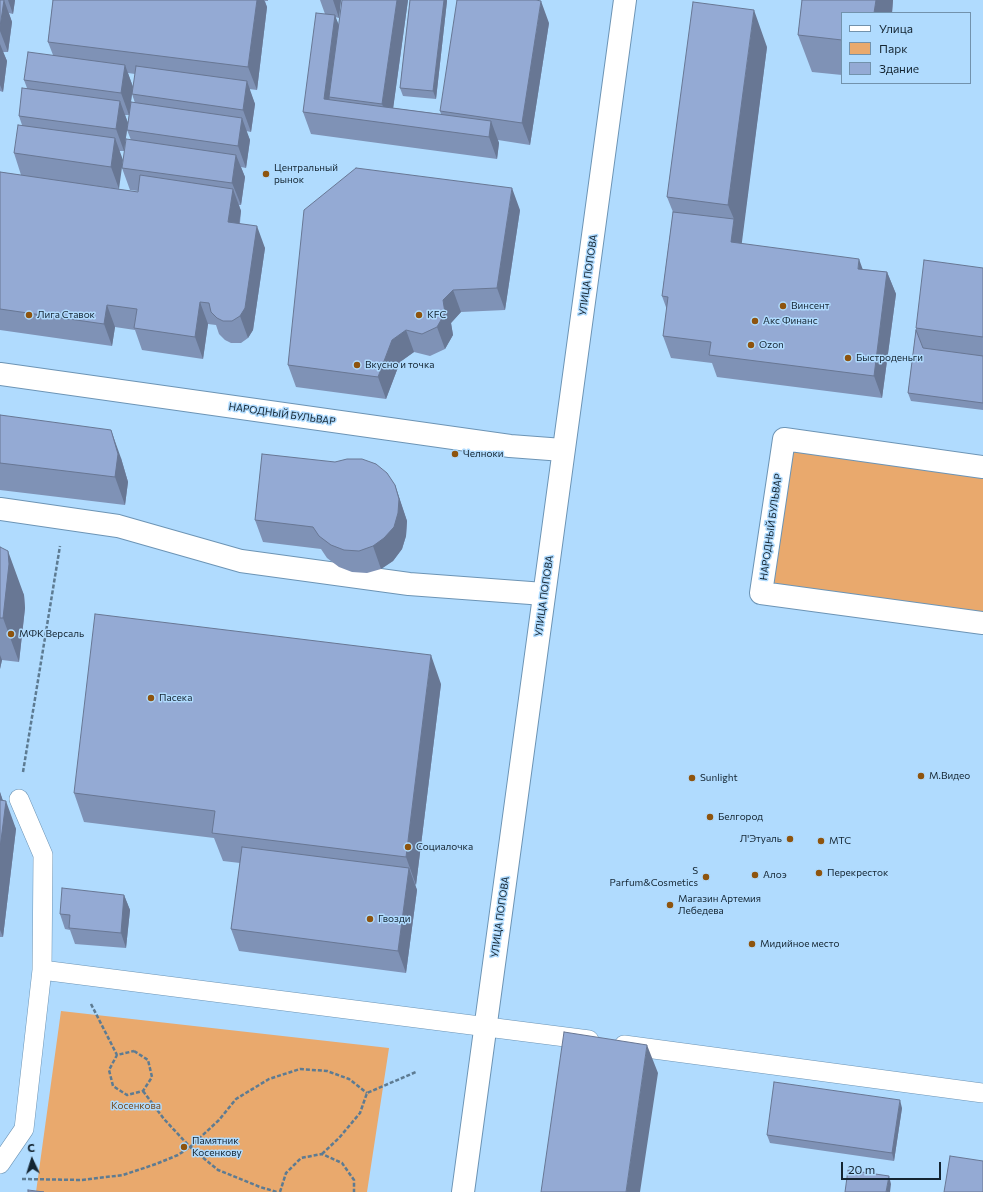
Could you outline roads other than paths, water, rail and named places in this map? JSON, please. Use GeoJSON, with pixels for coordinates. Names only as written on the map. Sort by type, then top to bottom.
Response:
{"type":"FeatureCollection","features":[{"type":"Feature","properties":{"kind":"street","name":"УЛИЦА ПОПОВА"},"geometry":{"type":"LineString","coordinates":[[463,1192],[625,0]]}},
{"type":"Feature","properties":{"kind":"street","name":"НАРОДНЫЙ БУЛЬВАР"},"geometry":{"type":"LineString","coordinates":[[0,374],[510,446],[563,450]]}},
{"type":"Feature","properties":{"kind":"street","name":"НАРОДНЫЙ БУЛЬВАР"},"geometry":{"type":"LineString","coordinates":[[983,467],[784,438],[761,593],[983,623]]}},
{"type":"Feature","properties":{"kind":"street"},"geometry":{"type":"LineString","coordinates":[[0,509],[118,526],[241,561],[409,584],[544,594]]}},
{"type":"Feature","properties":{"kind":"lane"},"geometry":{"type":"LineString","coordinates":[[0,1164],[24,1128],[42,970],[43,855],[19,799]]}},
{"type":"Feature","properties":{"kind":"lane"},"geometry":{"type":"LineString","coordinates":[[42,970],[485,1027],[983,1094]]}},
{"type":"Feature","properties":{"kind":"place","name":"Центральный рынок"},"geometry":{"type":"Point","coordinates":[266,174]}},
{"type":"Feature","properties":{"kind":"place","name":"Винсент"},"geometry":{"type":"Point","coordinates":[783,306]}},
{"type":"Feature","properties":{"kind":"place","name":"Лига Ставок"},"geometry":{"type":"Point","coordinates":[29,315]}},
{"type":"Feature","properties":{"kind":"place","name":"KFC"},"geometry":{"type":"Point","coordinates":[419,315]}},
{"type":"Feature","properties":{"kind":"place","name":"Акс Финанс"},"geometry":{"type":"Point","coordinates":[755,321]}},
{"type":"Feature","properties":{"kind":"place","name":"Ozon"},"geometry":{"type":"Point","coordinates":[751,345]}},
{"type":"Feature","properties":{"kind":"place","name":"Быстроденьги"},"geometry":{"type":"Point","coordinates":[848,358]}},
{"type":"Feature","properties":{"kind":"place","name":"Вкусно и точка"},"geometry":{"type":"Point","coordinates":[357,365]}},
{"type":"Feature","properties":{"kind":"place","name":"Челноки"},"geometry":{"type":"Point","coordinates":[455,454]}},
{"type":"Feature","properties":{"kind":"place","name":"МФК Версаль"},"geometry":{"type":"Point","coordinates":[11,634]}},
{"type":"Feature","properties":{"kind":"place","name":"Пасека"},"geometry":{"type":"Point","coordinates":[151,698]}},
{"type":"Feature","properties":{"kind":"place","name":"М.Видео"},"geometry":{"type":"Point","coordinates":[921,776]}},
{"type":"Feature","properties":{"kind":"place","name":"Sunlight"},"geometry":{"type":"Point","coordinates":[692,778]}},
{"type":"Feature","properties":{"kind":"place","name":"Белгород"},"geometry":{"type":"Point","coordinates":[710,817]}},
{"type":"Feature","properties":{"kind":"place","name":"Л'Этуаль"},"geometry":{"type":"Point","coordinates":[790,839]}},
{"type":"Feature","properties":{"kind":"place","name":"МТС"},"geometry":{"type":"Point","coordinates":[821,841]}},
{"type":"Feature","properties":{"kind":"place","name":"Социалочка"},"geometry":{"type":"Point","coordinates":[408,847]}},
{"type":"Feature","properties":{"kind":"place","name":"Перекресток"},"geometry":{"type":"Point","coordinates":[819,873]}},
{"type":"Feature","properties":{"kind":"place","name":"Алоэ"},"geometry":{"type":"Point","coordinates":[755,875]}},
{"type":"Feature","properties":{"kind":"place","name":"S Parfum&Cosmetics"},"geometry":{"type":"Point","coordinates":[706,877]}},
{"type":"Feature","properties":{"kind":"place","name":"Магазин Артемия Лебедева"},"geometry":{"type":"Point","coordinates":[670,905]}},
{"type":"Feature","properties":{"kind":"place","name":"Гвозди"},"geometry":{"type":"Point","coordinates":[370,919]}},
{"type":"Feature","properties":{"kind":"place","name":"Мидийное место"},"geometry":{"type":"Point","coordinates":[752,944]}},
{"type":"Feature","properties":{"kind":"place","name":"Памятник Косенкову"},"geometry":{"type":"Point","coordinates":[184,1147]}},
{"type":"Feature","properties":{"kind":"park label","name":"Косенкова"},"geometry":{"type":"Point","coordinates":[136,1106]}}]}
